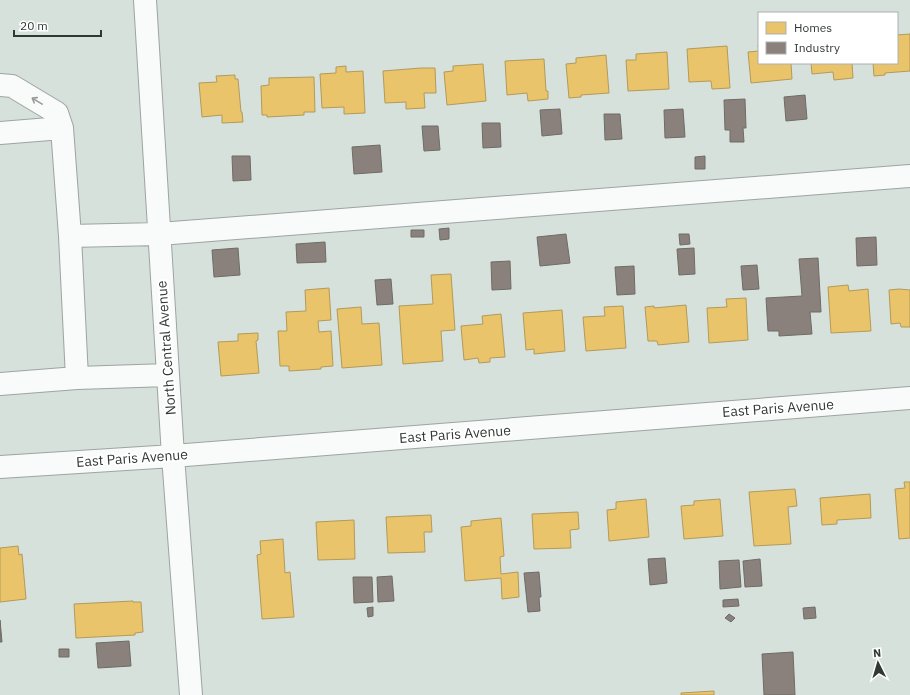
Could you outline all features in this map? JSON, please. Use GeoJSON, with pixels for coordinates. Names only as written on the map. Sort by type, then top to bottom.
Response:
{"type":"FeatureCollection","features":[{"type":"Feature","properties":{"kind":"street","name":"North Central Avenue"},"geometry":{"type":"LineString","coordinates":[[145,0],[173,456],[191,695]]}},
{"type":"Feature","properties":{"kind":"street"},"geometry":{"type":"LineString","coordinates":[[0,86],[12,86],[57,113],[62,128],[70,236],[77,378]]}},
{"type":"Feature","properties":{"kind":"street"},"geometry":{"type":"LineString","coordinates":[[0,133],[62,128]]}},
{"type":"Feature","properties":{"kind":"street"},"geometry":{"type":"LineString","coordinates":[[70,236],[159,234],[910,176]]}},
{"type":"Feature","properties":{"kind":"street"},"geometry":{"type":"LineString","coordinates":[[0,384],[77,378],[168,375]]}},
{"type":"Feature","properties":{"kind":"street","name":"East Paris Avenue"},"geometry":{"type":"LineString","coordinates":[[0,467],[173,456],[910,398]]}},
{"type":"Feature","properties":{"kind":"building: Homes"},"geometry":{"type":"Polygon","coordinates":[[[910,34],[910,71],[885,73],[885,75],[874,76],[873,64],[898,64],[898,35],[910,34]]]}},
{"type":"Feature","properties":{"kind":"building: Homes"},"geometry":{"type":"Polygon","coordinates":[[[727,46],[730,88],[712,89],[711,81],[689,82],[687,49],[727,46]]]}},
{"type":"Feature","properties":{"kind":"building: Homes"},"geometry":{"type":"Polygon","coordinates":[[[758,51],[758,64],[791,64],[792,79],[751,83],[748,52],[758,51]]]}},
{"type":"Feature","properties":{"kind":"building: Homes"},"geometry":{"type":"Polygon","coordinates":[[[667,52],[669,89],[628,91],[626,60],[636,60],[636,54],[667,52]]]}},
{"type":"Feature","properties":{"kind":"building: Homes"},"geometry":{"type":"Polygon","coordinates":[[[606,55],[609,93],[581,95],[581,97],[569,98],[566,64],[576,63],[576,58],[606,55]]]}},
{"type":"Feature","properties":{"kind":"building: Homes"},"geometry":{"type":"Polygon","coordinates":[[[544,59],[548,99],[528,101],[527,93],[507,95],[505,61],[544,59]]]}},
{"type":"Feature","properties":{"kind":"building: Homes"},"geometry":{"type":"Polygon","coordinates":[[[483,64],[486,101],[447,105],[444,72],[453,71],[453,66],[483,64]]]}},
{"type":"Feature","properties":{"kind":"building: Homes"},"geometry":{"type":"Polygon","coordinates":[[[811,64],[852,64],[853,78],[834,80],[833,72],[812,74],[811,64]]]}},
{"type":"Feature","properties":{"kind":"building: Homes"},"geometry":{"type":"Polygon","coordinates":[[[346,66],[346,72],[363,71],[365,113],[344,114],[344,107],[322,108],[320,74],[336,73],[336,67],[346,66]]]}},
{"type":"Feature","properties":{"kind":"building: Homes"},"geometry":{"type":"Polygon","coordinates":[[[435,68],[436,93],[424,93],[425,108],[406,109],[406,102],[385,103],[383,71],[435,68]]]}},
{"type":"Feature","properties":{"kind":"building: Homes"},"geometry":{"type":"Polygon","coordinates":[[[235,75],[235,79],[238,79],[243,122],[222,123],[222,115],[202,117],[199,83],[217,82],[216,76],[235,75]]]}},
{"type":"Feature","properties":{"kind":"building: Homes"},"geometry":{"type":"Polygon","coordinates":[[[314,77],[315,112],[304,112],[304,115],[267,117],[267,115],[262,115],[261,86],[269,85],[269,78],[314,77]]]}},
{"type":"Feature","properties":{"kind":"building: Homes"},"geometry":{"type":"Polygon","coordinates":[[[451,274],[455,330],[441,331],[443,361],[403,364],[399,306],[433,304],[431,275],[451,274]]]}},
{"type":"Feature","properties":{"kind":"building: Homes"},"geometry":{"type":"Polygon","coordinates":[[[848,285],[849,291],[868,289],[871,331],[831,333],[828,287],[848,285]]]}},
{"type":"Feature","properties":{"kind":"building: Homes"},"geometry":{"type":"Polygon","coordinates":[[[329,288],[331,320],[318,321],[319,332],[331,331],[333,366],[321,367],[321,369],[289,371],[289,366],[280,366],[278,331],[287,331],[286,312],[306,311],[305,290],[329,288]]]}},
{"type":"Feature","properties":{"kind":"building: Homes"},"geometry":{"type":"Polygon","coordinates":[[[889,290],[910,290],[910,327],[901,327],[900,323],[891,324],[889,290]]]}},
{"type":"Feature","properties":{"kind":"building: Homes"},"geometry":{"type":"Polygon","coordinates":[[[746,298],[748,340],[709,343],[707,308],[727,307],[726,299],[746,298]]]}},
{"type":"Feature","properties":{"kind":"building: Homes"},"geometry":{"type":"Polygon","coordinates":[[[686,305],[689,342],[658,345],[657,341],[648,341],[645,307],[654,306],[654,308],[686,305]]]}},
{"type":"Feature","properties":{"kind":"building: Homes"},"geometry":{"type":"Polygon","coordinates":[[[623,306],[626,348],[586,351],[583,317],[605,316],[604,307],[623,306]]]}},
{"type":"Feature","properties":{"kind":"building: Homes"},"geometry":{"type":"Polygon","coordinates":[[[361,307],[362,324],[379,323],[382,365],[342,368],[337,309],[361,307]]]}},
{"type":"Feature","properties":{"kind":"building: Homes"},"geometry":{"type":"Polygon","coordinates":[[[562,310],[565,351],[534,354],[534,349],[526,350],[523,313],[562,310]]]}},
{"type":"Feature","properties":{"kind":"building: Homes"},"geometry":{"type":"Polygon","coordinates":[[[501,314],[505,357],[490,358],[490,362],[479,363],[478,358],[464,360],[461,326],[483,324],[482,316],[501,314]]]}},
{"type":"Feature","properties":{"kind":"building: Homes"},"geometry":{"type":"Polygon","coordinates":[[[258,333],[258,340],[256,341],[259,373],[221,376],[218,342],[238,341],[238,334],[258,333]]]}},
{"type":"Feature","properties":{"kind":"building: Homes"},"geometry":{"type":"Polygon","coordinates":[[[904,482],[910,482],[910,538],[899,539],[895,489],[905,488],[904,482]]]}},
{"type":"Feature","properties":{"kind":"building: Homes"},"geometry":{"type":"Polygon","coordinates":[[[795,489],[797,506],[788,507],[791,544],[754,546],[749,492],[795,489]]]}},
{"type":"Feature","properties":{"kind":"building: Homes"},"geometry":{"type":"Polygon","coordinates":[[[870,494],[871,518],[837,520],[837,524],[822,525],[820,498],[870,494]]]}},
{"type":"Feature","properties":{"kind":"building: Homes"},"geometry":{"type":"Polygon","coordinates":[[[646,499],[649,537],[609,541],[607,510],[616,509],[616,502],[646,499]]]}},
{"type":"Feature","properties":{"kind":"building: Homes"},"geometry":{"type":"Polygon","coordinates":[[[720,499],[723,536],[684,539],[681,506],[694,505],[694,501],[720,499]]]}},
{"type":"Feature","properties":{"kind":"building: Homes"},"geometry":{"type":"Polygon","coordinates":[[[578,512],[579,529],[570,530],[571,548],[534,549],[532,514],[578,512]]]}},
{"type":"Feature","properties":{"kind":"building: Homes"},"geometry":{"type":"Polygon","coordinates":[[[431,515],[432,532],[424,532],[425,552],[388,553],[386,517],[431,515]]]}},
{"type":"Feature","properties":{"kind":"building: Homes"},"geometry":{"type":"Polygon","coordinates":[[[501,518],[504,556],[500,557],[501,574],[518,572],[519,597],[502,599],[501,578],[465,581],[461,527],[471,526],[471,521],[501,518]]]}},
{"type":"Feature","properties":{"kind":"building: Homes"},"geometry":{"type":"Polygon","coordinates":[[[354,520],[355,559],[318,560],[316,522],[354,520]]]}},
{"type":"Feature","properties":{"kind":"building: Homes"},"geometry":{"type":"Polygon","coordinates":[[[283,539],[285,573],[290,572],[294,617],[262,619],[257,555],[261,554],[260,541],[283,539]]]}},
{"type":"Feature","properties":{"kind":"building: Homes"},"geometry":{"type":"Polygon","coordinates":[[[18,546],[19,555],[22,554],[26,599],[0,602],[0,548],[18,546]]]}},
{"type":"Feature","properties":{"kind":"building: Homes"},"geometry":{"type":"Polygon","coordinates":[[[133,601],[141,602],[143,632],[135,633],[135,635],[76,638],[74,604],[133,601]]]}},
{"type":"Feature","properties":{"kind":"building: Homes"},"geometry":{"type":"Polygon","coordinates":[[[714,691],[714,695],[681,695],[681,693],[714,691]]]}},
{"type":"Feature","properties":{"kind":"building: Industry"},"geometry":{"type":"Polygon","coordinates":[[[805,95],[807,119],[786,121],[784,97],[805,95]]]}},
{"type":"Feature","properties":{"kind":"building: Industry"},"geometry":{"type":"Polygon","coordinates":[[[745,99],[746,128],[743,128],[744,142],[730,142],[730,130],[725,130],[724,100],[745,99]]]}},
{"type":"Feature","properties":{"kind":"building: Industry"},"geometry":{"type":"Polygon","coordinates":[[[560,109],[562,134],[542,136],[540,110],[560,109]]]}},
{"type":"Feature","properties":{"kind":"building: Industry"},"geometry":{"type":"Polygon","coordinates":[[[683,109],[685,137],[665,138],[664,110],[683,109]]]}},
{"type":"Feature","properties":{"kind":"building: Industry"},"geometry":{"type":"Polygon","coordinates":[[[604,114],[620,114],[622,139],[605,140],[604,114]]]}},
{"type":"Feature","properties":{"kind":"building: Industry"},"geometry":{"type":"Polygon","coordinates":[[[482,123],[500,123],[501,147],[483,148],[482,123]]]}},
{"type":"Feature","properties":{"kind":"building: Industry"},"geometry":{"type":"Polygon","coordinates":[[[422,126],[438,126],[440,150],[424,151],[422,126]]]}},
{"type":"Feature","properties":{"kind":"building: Industry"},"geometry":{"type":"Polygon","coordinates":[[[380,145],[382,172],[354,174],[352,147],[380,145]]]}},
{"type":"Feature","properties":{"kind":"building: Industry"},"geometry":{"type":"Polygon","coordinates":[[[232,156],[250,156],[251,180],[233,181],[232,156]]]}},
{"type":"Feature","properties":{"kind":"building: Industry"},"geometry":{"type":"Polygon","coordinates":[[[705,156],[705,169],[695,169],[695,157],[705,156]]]}},
{"type":"Feature","properties":{"kind":"building: Industry"},"geometry":{"type":"Polygon","coordinates":[[[449,228],[449,239],[440,240],[439,229],[449,228]]]}},
{"type":"Feature","properties":{"kind":"building: Industry"},"geometry":{"type":"Polygon","coordinates":[[[411,230],[424,230],[424,237],[411,237],[411,230]]]}},
{"type":"Feature","properties":{"kind":"building: Industry"},"geometry":{"type":"Polygon","coordinates":[[[566,234],[570,263],[540,266],[537,237],[566,234]]]}},
{"type":"Feature","properties":{"kind":"building: Industry"},"geometry":{"type":"Polygon","coordinates":[[[679,234],[689,234],[690,244],[680,245],[679,234]]]}},
{"type":"Feature","properties":{"kind":"building: Industry"},"geometry":{"type":"Polygon","coordinates":[[[876,237],[877,265],[857,266],[856,238],[876,237]]]}},
{"type":"Feature","properties":{"kind":"building: Industry"},"geometry":{"type":"Polygon","coordinates":[[[325,242],[326,262],[297,263],[296,244],[325,242]]]}},
{"type":"Feature","properties":{"kind":"building: Industry"},"geometry":{"type":"Polygon","coordinates":[[[238,248],[240,275],[214,277],[212,250],[238,248]]]}},
{"type":"Feature","properties":{"kind":"building: Industry"},"geometry":{"type":"Polygon","coordinates":[[[694,248],[695,274],[679,275],[677,249],[694,248]]]}},
{"type":"Feature","properties":{"kind":"building: Industry"},"geometry":{"type":"Polygon","coordinates":[[[818,258],[821,312],[810,312],[812,334],[779,336],[779,331],[768,331],[766,298],[802,296],[799,259],[818,258]]]}},
{"type":"Feature","properties":{"kind":"building: Industry"},"geometry":{"type":"Polygon","coordinates":[[[510,261],[511,289],[492,290],[491,262],[510,261]]]}},
{"type":"Feature","properties":{"kind":"building: Industry"},"geometry":{"type":"Polygon","coordinates":[[[757,265],[759,289],[743,290],[741,266],[757,265]]]}},
{"type":"Feature","properties":{"kind":"building: Industry"},"geometry":{"type":"Polygon","coordinates":[[[634,266],[635,294],[617,295],[615,267],[634,266]]]}},
{"type":"Feature","properties":{"kind":"building: Industry"},"geometry":{"type":"Polygon","coordinates":[[[391,279],[393,304],[377,305],[375,280],[391,279]]]}},
{"type":"Feature","properties":{"kind":"building: Industry"},"geometry":{"type":"Polygon","coordinates":[[[665,558],[667,583],[650,585],[648,559],[665,558]]]}},
{"type":"Feature","properties":{"kind":"building: Industry"},"geometry":{"type":"Polygon","coordinates":[[[760,559],[762,586],[745,587],[743,561],[760,559]]]}},
{"type":"Feature","properties":{"kind":"building: Industry"},"geometry":{"type":"Polygon","coordinates":[[[739,560],[741,587],[720,589],[719,561],[739,560]]]}},
{"type":"Feature","properties":{"kind":"building: Industry"},"geometry":{"type":"Polygon","coordinates":[[[539,572],[541,597],[539,597],[540,611],[528,612],[524,573],[539,572]]]}},
{"type":"Feature","properties":{"kind":"building: Industry"},"geometry":{"type":"Polygon","coordinates":[[[392,576],[394,601],[378,602],[377,577],[392,576]]]}},
{"type":"Feature","properties":{"kind":"building: Industry"},"geometry":{"type":"Polygon","coordinates":[[[353,577],[372,577],[373,602],[354,603],[353,577]]]}},
{"type":"Feature","properties":{"kind":"building: Industry"},"geometry":{"type":"Polygon","coordinates":[[[738,599],[739,606],[723,607],[723,600],[738,599]]]}},
{"type":"Feature","properties":{"kind":"building: Industry"},"geometry":{"type":"Polygon","coordinates":[[[373,607],[373,616],[368,617],[367,608],[373,607]]]}},
{"type":"Feature","properties":{"kind":"building: Industry"},"geometry":{"type":"Polygon","coordinates":[[[815,607],[816,618],[804,619],[803,608],[815,607]]]}},
{"type":"Feature","properties":{"kind":"building: Industry"},"geometry":{"type":"Polygon","coordinates":[[[729,614],[735,618],[731,622],[725,618],[729,614]]]}},
{"type":"Feature","properties":{"kind":"building: Industry"},"geometry":{"type":"Polygon","coordinates":[[[0,620],[2,642],[0,642],[0,620]]]}},
{"type":"Feature","properties":{"kind":"building: Industry"},"geometry":{"type":"Polygon","coordinates":[[[129,641],[131,666],[98,668],[96,643],[129,641]]]}},
{"type":"Feature","properties":{"kind":"building: Industry"},"geometry":{"type":"Polygon","coordinates":[[[59,649],[69,649],[69,657],[59,657],[59,649]]]}},
{"type":"Feature","properties":{"kind":"building: Industry"},"geometry":{"type":"Polygon","coordinates":[[[793,652],[795,695],[764,695],[762,654],[793,652]]]}}]}
